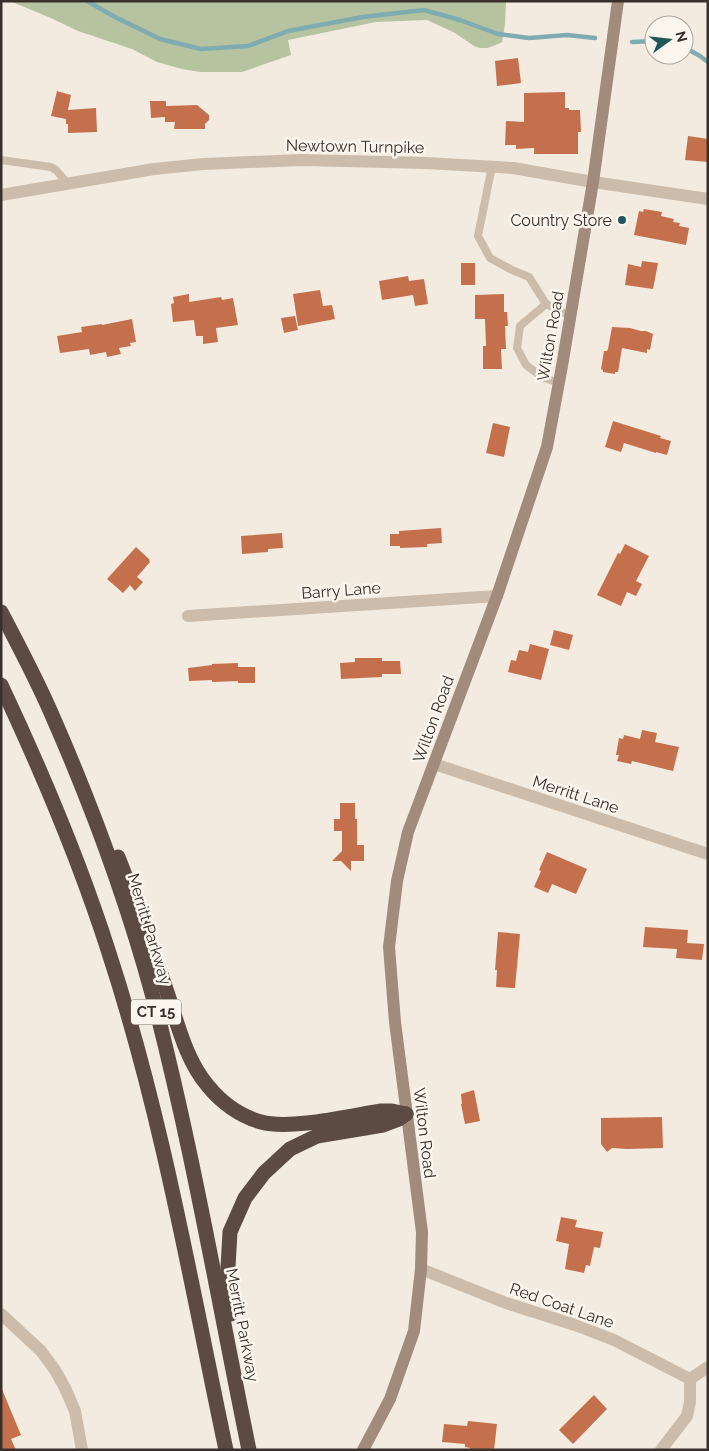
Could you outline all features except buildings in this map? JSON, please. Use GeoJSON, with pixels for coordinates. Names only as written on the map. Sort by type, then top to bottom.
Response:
{"type":"FeatureCollection","features":[{"type":"Feature","properties":{"kind":"highway","name":"Merritt Parkway"},"geometry":{"type":"LineString","coordinates":[[1,612],[52,713],[88,802],[131,925],[152,995],[193,1164],[249,1450]]}},
{"type":"Feature","properties":{"kind":"highway","name":"CT 15"},"geometry":{"type":"LineString","coordinates":[[1,685],[53,803],[110,953],[163,1149],[226,1450]]}},
{"type":"Feature","properties":{"kind":"highway"},"geometry":{"type":"LineString","coordinates":[[52,713],[107,829],[138,908],[185,1044],[207,1086],[224,1102],[244,1115],[261,1122],[278,1125],[381,1111],[406,1114]]}},
{"type":"Feature","properties":{"kind":"highway"},"geometry":{"type":"LineString","coordinates":[[245,1432],[230,1308],[228,1267],[230,1232],[244,1198],[264,1173],[290,1149],[317,1136],[383,1125],[399,1120],[406,1114]]}},
{"type":"Feature","properties":{"kind":"main road","name":"Wilton Road"},"geometry":{"type":"LineString","coordinates":[[363,1450],[390,1399],[414,1331],[421,1269],[422,1232],[395,1022],[389,947],[397,881],[408,832],[497,596],[546,447],[559,383],[593,182],[618,1]]}},
{"type":"Feature","properties":{"kind":"street","name":"Newtown Turnpike"},"geometry":{"type":"LineString","coordinates":[[1,195],[154,169],[203,164],[302,160],[492,166],[708,199]]}},
{"type":"Feature","properties":{"kind":"street","name":"Barry Lane"},"geometry":{"type":"LineString","coordinates":[[188,616],[497,596]]}},
{"type":"Feature","properties":{"kind":"street","name":"Merritt Lane"},"geometry":{"type":"LineString","coordinates":[[434,764],[708,854]]}},
{"type":"Feature","properties":{"kind":"street","name":"Red Coat Lane"},"geometry":{"type":"LineString","coordinates":[[421,1269],[506,1303],[575,1325],[614,1340],[690,1379]]}},
{"type":"Feature","properties":{"kind":"street"},"geometry":{"type":"LineString","coordinates":[[1,1314],[41,1351],[55,1370],[75,1411],[82,1450]]}},
{"type":"Feature","properties":{"kind":"street"},"geometry":{"type":"LineString","coordinates":[[660,1450],[687,1416],[690,1402],[690,1379],[708,1367]]}},
{"type":"Feature","properties":{"kind":"lane"},"geometry":{"type":"LineString","coordinates":[[1,160],[51,167],[68,184]]}},
{"type":"Feature","properties":{"kind":"lane"},"geometry":{"type":"LineString","coordinates":[[492,166],[478,236],[490,258],[529,277],[546,304],[570,316]]}},
{"type":"Feature","properties":{"kind":"lane"},"geometry":{"type":"LineString","coordinates":[[546,304],[520,326],[517,348],[526,365],[542,377],[559,383]]}},
{"type":"Feature","properties":{"kind":"green space"},"geometry":{"type":"Polygon","coordinates":[[[10,1],[506,2],[502,42],[487,48],[474,46],[455,33],[427,20],[376,22],[288,40],[291,55],[242,72],[200,72],[157,62],[132,49],[78,31],[10,1]]]}},
{"type":"Feature","properties":{"kind":"waterway"},"geometry":{"type":"LineString","coordinates":[[87,1],[160,39],[201,49],[248,46],[288,31],[363,17],[424,10],[460,20],[498,34],[529,38],[567,35],[595,38]]}},
{"type":"Feature","properties":{"kind":"waterway"},"geometry":{"type":"LineString","coordinates":[[632,42],[644,41]]}},
{"type":"Feature","properties":{"kind":"waterway"},"geometry":{"type":"LineString","coordinates":[[694,53],[708,62]]}},
{"type":"Feature","properties":{"kind":"place","name":"Country Store"},"geometry":{"type":"Point","coordinates":[622,220]}}]}
